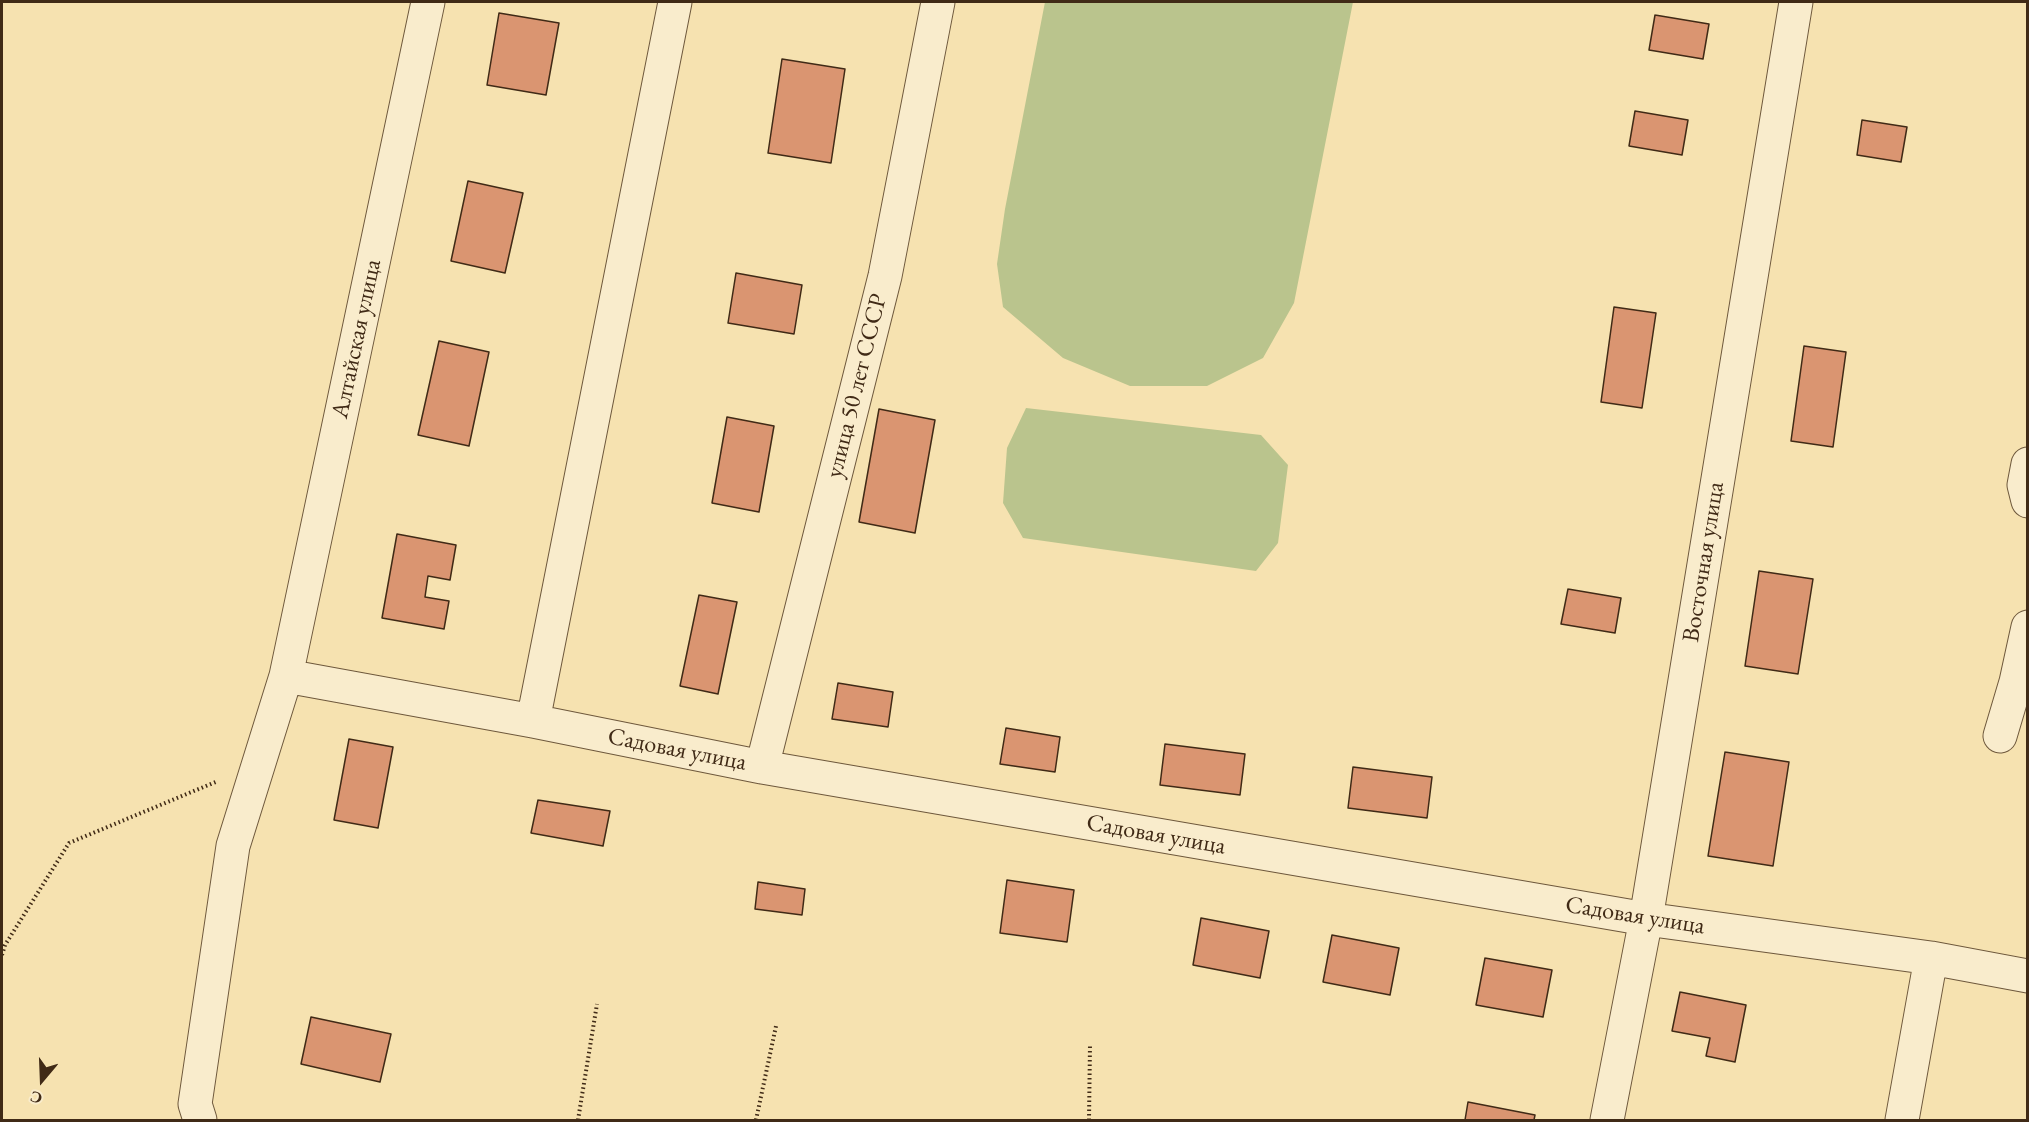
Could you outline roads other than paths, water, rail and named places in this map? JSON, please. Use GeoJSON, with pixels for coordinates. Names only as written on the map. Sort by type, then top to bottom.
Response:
{"type":"FeatureCollection","features":[{"type":"Feature","properties":{"kind":"street","name":"Алтайская улица"},"geometry":{"type":"LineString","coordinates":[[200,1120],[195,1104],[233,846],[286,676],[428,2]]}},
{"type":"Feature","properties":{"kind":"street"},"geometry":{"type":"LineString","coordinates":[[533,721],[675,2]]}},
{"type":"Feature","properties":{"kind":"street","name":"улица 50 лет СССР"},"geometry":{"type":"LineString","coordinates":[[762,767],[885,276],[938,2]]}},
{"type":"Feature","properties":{"kind":"street","name":"Восточная улица"},"geometry":{"type":"LineString","coordinates":[[1607,1120],[1646,919],[1796,2]]}},
{"type":"Feature","properties":{"kind":"street"},"geometry":{"type":"LineString","coordinates":[[2028,464],[2024,485],[2028,501]]}},
{"type":"Feature","properties":{"kind":"street"},"geometry":{"type":"LineString","coordinates":[[2000,736],[2016,682],[2028,627]]}},
{"type":"Feature","properties":{"kind":"street","name":"Садовая улица"},"geometry":{"type":"LineString","coordinates":[[286,676],[533,721],[762,767],[1646,919],[1931,958],[2028,976]]}},
{"type":"Feature","properties":{"kind":"street"},"geometry":{"type":"LineString","coordinates":[[1902,1120],[1931,958]]}}]}
